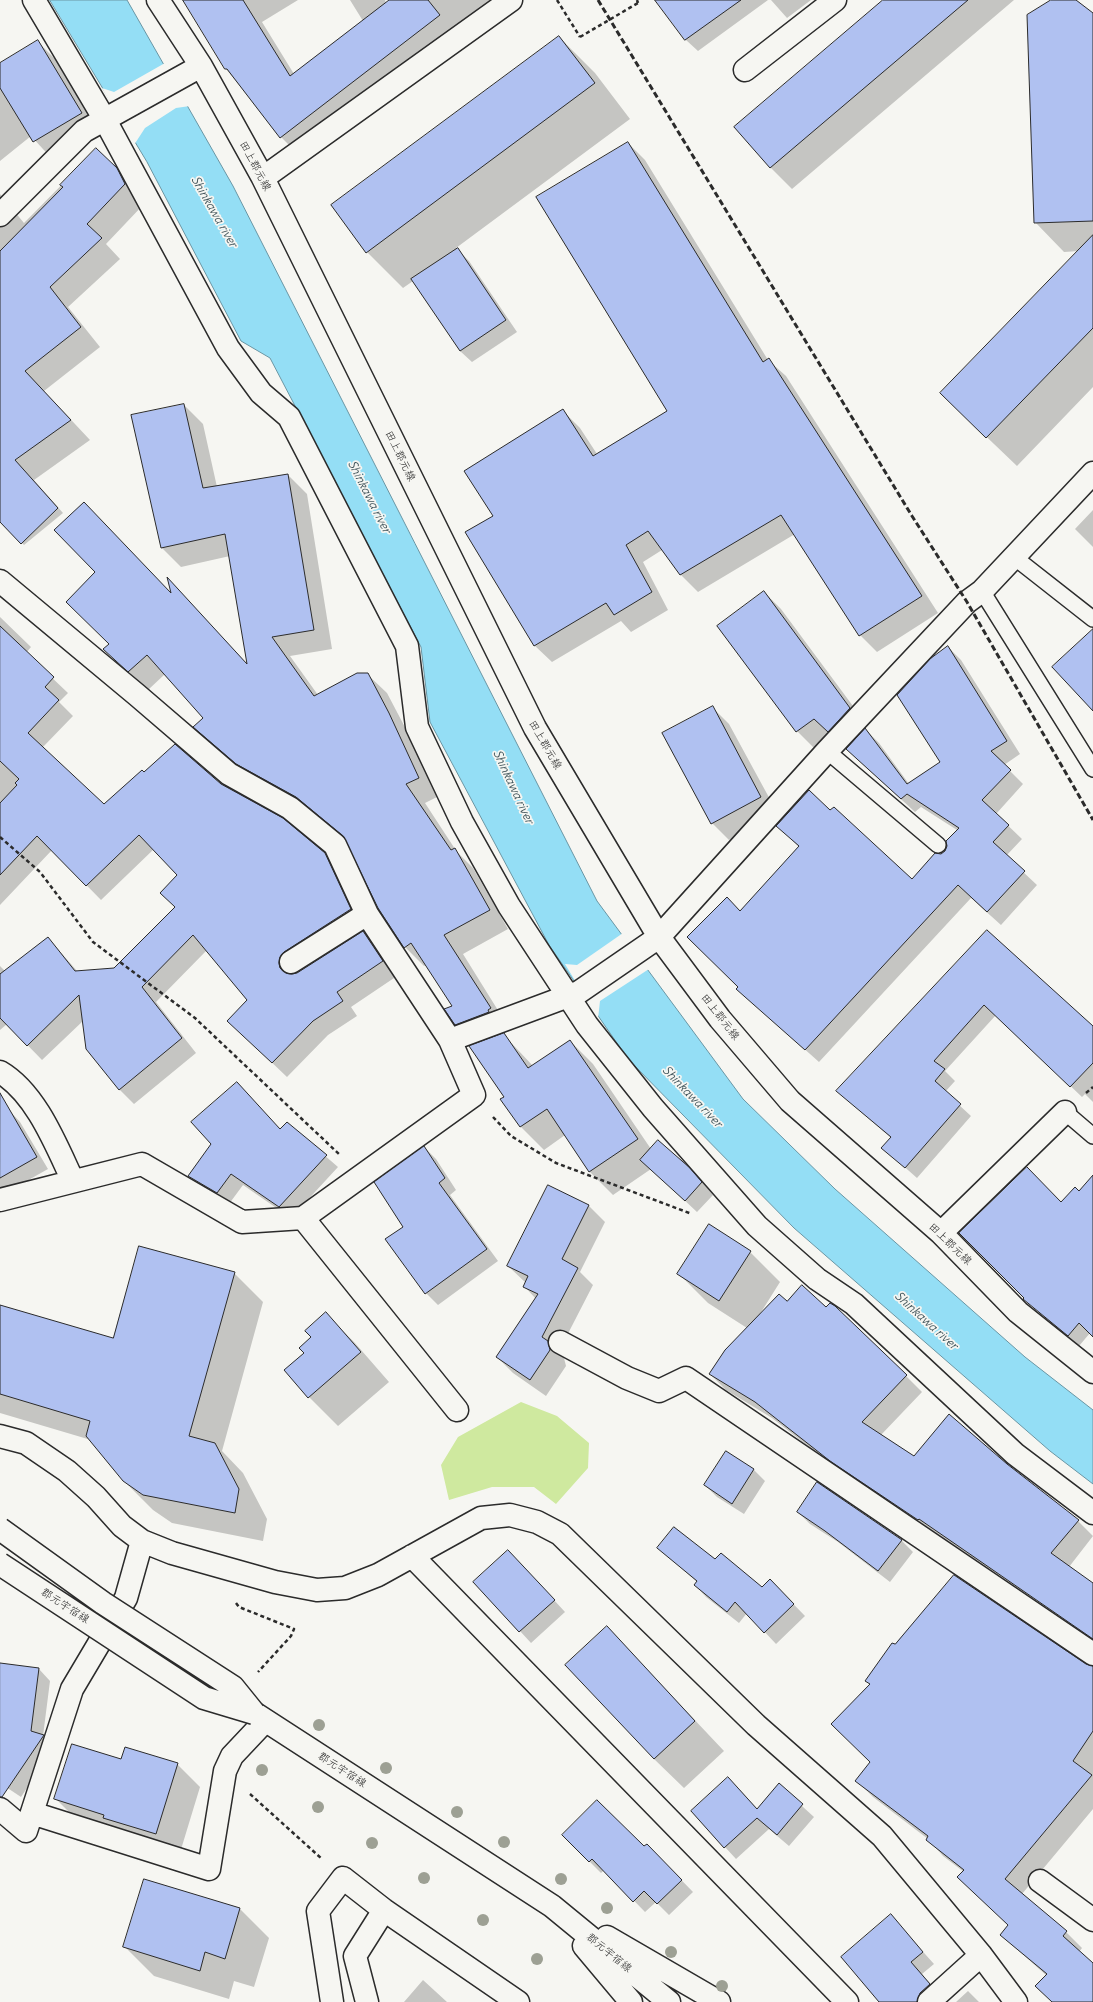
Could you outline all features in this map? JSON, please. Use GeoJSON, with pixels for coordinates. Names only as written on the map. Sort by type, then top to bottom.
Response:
{"type":"FeatureCollection","features":[{"type":"Feature","properties":{"kind":"street"},"geometry":{"type":"LineString","coordinates":[[34,0],[108,119],[228,348],[261,393],[289,417],[407,646],[417,727],[462,822],[509,906],[574,995],[587,1025],[653,1108],[757,1226],[817,1279],[854,1304],[1015,1454],[1093,1512]]}},
{"type":"Feature","properties":{"kind":"street","name":"田上郡元線"},"geometry":{"type":"LineString","coordinates":[[158,0],[196,69],[262,178],[535,728],[654,940],[790,1101],[941,1233],[1018,1312],[1093,1372]]}},
{"type":"Feature","properties":{"kind":"street"},"geometry":{"type":"LineString","coordinates":[[262,178],[511,0]]}},
{"type":"Feature","properties":{"kind":"street"},"geometry":{"type":"LineString","coordinates":[[745,70],[835,0]]}},
{"type":"Feature","properties":{"kind":"street"},"geometry":{"type":"LineString","coordinates":[[0,215],[84,131],[196,69]]}},
{"type":"Feature","properties":{"kind":"street"},"geometry":{"type":"LineString","coordinates":[[450,1040],[574,995],[654,940],[966,602],[982,592],[1093,473]]}},
{"type":"Feature","properties":{"kind":"street"},"geometry":{"type":"LineString","coordinates":[[0,581],[137,694],[229,774],[290,808],[335,845],[367,914],[450,1040],[474,1095],[302,1218],[242,1222],[142,1164],[0,1200]]}},
{"type":"Feature","properties":{"kind":"street"},"geometry":{"type":"LineString","coordinates":[[291,962],[367,914]]}},
{"type":"Feature","properties":{"kind":"street"},"geometry":{"type":"LineString","coordinates":[[0,1072],[12,1079],[44,1119],[73,1181]]}},
{"type":"Feature","properties":{"kind":"street"},"geometry":{"type":"LineString","coordinates":[[941,1233],[1064,1112]]}},
{"type":"Feature","properties":{"kind":"street"},"geometry":{"type":"LineString","coordinates":[[302,1218],[457,1410]]}},
{"type":"Feature","properties":{"kind":"street"},"geometry":{"type":"LineString","coordinates":[[560,1342],[627,1378],[659,1391],[686,1378],[1093,1654]]}},
{"type":"Feature","properties":{"kind":"street"},"geometry":{"type":"LineString","coordinates":[[0,1436],[26,1443],[67,1471],[96,1497],[122,1526],[142,1541],[172,1553],[275,1582],[317,1590],[345,1588],[378,1575],[481,1518],[510,1515],[536,1522],[560,1534],[756,1725],[882,1836],[981,1955],[1016,2002]]}},
{"type":"Feature","properties":{"kind":"street"},"geometry":{"type":"LineString","coordinates":[[0,1529],[103,1603],[233,1687],[260,1717],[232,1756],[224,1771],[209,1869],[32,1813]]}},
{"type":"Feature","properties":{"kind":"street"},"geometry":{"type":"LineString","coordinates":[[0,1809],[26,1831],[72,1689],[126,1598],[142,1541]]}},
{"type":"Feature","properties":{"kind":"street"},"geometry":{"type":"LineString","coordinates":[[412,1556],[847,2002]]}},
{"type":"Feature","properties":{"kind":"street","name":"郡元宇宿線"},"geometry":{"type":"LineString","coordinates":[[0,1564],[204,1698],[260,1717],[552,1906],[669,2002]]}},
{"type":"Feature","properties":{"kind":"street"},"geometry":{"type":"LineString","coordinates":[[332,2002],[318,1911],[344,1878],[384,1910],[518,2002]]}},
{"type":"Feature","properties":{"kind":"street"},"geometry":{"type":"LineString","coordinates":[[1040,1880],[1093,1920]]}},
{"type":"Feature","properties":{"kind":"street"},"geometry":{"type":"LineString","coordinates":[[552,1906],[631,2002]]}},
{"type":"Feature","properties":{"kind":"street"},"geometry":{"type":"LineString","coordinates":[[552,1906],[719,2002]]}},
{"type":"Feature","properties":{"kind":"street"},"geometry":{"type":"LineString","coordinates":[[367,2002],[355,1956],[384,1910]]}},
{"type":"Feature","properties":{"kind":"street"},"geometry":{"type":"LineString","coordinates":[[929,2002],[981,1955]]}},
{"type":"Feature","properties":{"kind":"lane"},"geometry":{"type":"LineString","coordinates":[[1014,557],[1093,619]]}},
{"type":"Feature","properties":{"kind":"lane"},"geometry":{"type":"LineString","coordinates":[[982,592],[1093,769]]}},
{"type":"Feature","properties":{"kind":"lane"},"geometry":{"type":"LineString","coordinates":[[827,751],[938,845]]}},
{"type":"Feature","properties":{"kind":"lane"},"geometry":{"type":"LineString","coordinates":[[1064,1112],[1093,1136]]}},
{"type":"Feature","properties":{"kind":"path"},"geometry":{"type":"LineString","coordinates":[[557,0],[580,38],[638,1]]}},
{"type":"Feature","properties":{"kind":"path"},"geometry":{"type":"LineString","coordinates":[[0,837],[40,872],[93,942],[195,1018],[362,1176]]}},
{"type":"Feature","properties":{"kind":"path"},"geometry":{"type":"LineString","coordinates":[[474,1095],[511,1136],[556,1163],[692,1214]]}},
{"type":"Feature","properties":{"kind":"path"},"geometry":{"type":"LineString","coordinates":[[232,1598],[239,1607],[294,1629],[291,1636],[263,1666]]}},
{"type":"Feature","properties":{"kind":"path"},"geometry":{"type":"LineString","coordinates":[[224,1771],[344,1878]]}},
{"type":"Feature","properties":{"kind":"green space"},"geometry":{"type":"Polygon","coordinates":[[[521,1402],[557,1416],[589,1443],[588,1468],[556,1504],[534,1487],[492,1487],[449,1500],[441,1465],[458,1437],[521,1402]]]}},
{"type":"Feature","properties":{"kind":"water","name":"Shinkawa river"},"geometry":{"type":"Polygon","coordinates":[[[50,0],[127,0],[233,186],[597,901],[743,1099],[835,1189],[1025,1357],[1093,1410],[1093,1484],[1050,1451],[794,1228],[628,1059],[549,945],[430,722],[421,647],[270,358],[241,341],[147,162],[50,0]]]}},
{"type":"Feature","properties":{"kind":"pier"},"geometry":{"type":"Polygon","coordinates":[[[165,63],[190,106],[176,108],[145,128],[134,145],[102,88],[114,92],[165,63]]]}},
{"type":"Feature","properties":{"kind":"pier"},"geometry":{"type":"Polygon","coordinates":[[[623,933],[649,969],[600,1001],[598,1019],[565,964],[577,965],[623,933]]]}},
{"type":"Feature","properties":{"kind":"building"},"geometry":{"type":"Polygon","coordinates":[[[183,0],[243,0],[290,76],[389,0],[428,0],[440,15],[280,138],[227,69],[225,69],[183,0]]]}},
{"type":"Feature","properties":{"kind":"building"},"geometry":{"type":"Polygon","coordinates":[[[655,0],[741,0],[685,40],[655,0]]]}},
{"type":"Feature","properties":{"kind":"building"},"geometry":{"type":"Polygon","coordinates":[[[883,0],[968,0],[770,168],[734,127],[883,0]]]}},
{"type":"Feature","properties":{"kind":"building"},"geometry":{"type":"Polygon","coordinates":[[[1051,0],[1076,0],[1093,13],[1093,221],[1034,223],[1027,15],[1051,0]]]}},
{"type":"Feature","properties":{"kind":"building"},"geometry":{"type":"Polygon","coordinates":[[[559,36],[595,83],[366,253],[331,205],[559,36]]]}},
{"type":"Feature","properties":{"kind":"building"},"geometry":{"type":"Polygon","coordinates":[[[38,40],[82,113],[33,142],[0,88],[0,63],[38,40]]]}},
{"type":"Feature","properties":{"kind":"building"},"geometry":{"type":"Polygon","coordinates":[[[628,142],[763,362],[769,358],[922,596],[859,636],[781,515],[680,575],[648,531],[626,545],[652,592],[614,615],[606,603],[534,646],[465,532],[493,516],[464,471],[563,409],[593,456],[667,411],[536,197],[628,142]]]}},
{"type":"Feature","properties":{"kind":"building"},"geometry":{"type":"Polygon","coordinates":[[[96,148],[117,168],[125,184],[87,224],[102,238],[50,287],[81,327],[25,371],[71,420],[15,460],[58,508],[21,544],[0,522],[0,251],[63,187],[60,185],[96,148]]]}},
{"type":"Feature","properties":{"kind":"building"},"geometry":{"type":"Polygon","coordinates":[[[1093,235],[1093,328],[986,438],[940,393],[1093,235]]]}},
{"type":"Feature","properties":{"kind":"building"},"geometry":{"type":"Polygon","coordinates":[[[458,248],[506,320],[460,351],[411,279],[458,248]]]}},
{"type":"Feature","properties":{"kind":"building"},"geometry":{"type":"Polygon","coordinates":[[[184,404],[203,488],[288,474],[314,630],[272,637],[314,696],[357,673],[368,673],[389,713],[419,778],[406,784],[451,850],[455,848],[490,910],[444,935],[491,1008],[488,1010],[489,1012],[455,1025],[444,1009],[452,1006],[411,943],[404,948],[378,908],[343,836],[296,797],[236,764],[193,727],[203,718],[147,655],[128,672],[103,649],[109,644],[66,602],[95,572],[54,530],[84,502],[171,593],[167,577],[247,664],[225,534],[161,548],[131,415],[184,404]]]}},
{"type":"Feature","properties":{"kind":"building"},"geometry":{"type":"Polygon","coordinates":[[[764,591],[850,708],[828,732],[814,719],[796,732],[717,626],[764,591]]]}},
{"type":"Feature","properties":{"kind":"building"},"geometry":{"type":"Polygon","coordinates":[[[0,626],[54,677],[45,687],[59,700],[28,733],[104,804],[142,770],[144,772],[175,744],[221,784],[283,818],[325,853],[351,909],[284,952],[280,957],[280,968],[286,973],[297,973],[363,931],[383,961],[337,992],[343,1001],[313,1021],[272,1063],[227,1021],[247,1000],[193,935],[142,987],[182,1038],[119,1090],[86,1049],[79,995],[27,1046],[0,1018],[0,974],[48,937],[75,971],[114,968],[175,907],[160,893],[177,875],[139,835],[86,886],[37,836],[0,875],[0,803],[17,785],[15,783],[19,779],[0,761],[0,626]]]}},
{"type":"Feature","properties":{"kind":"building"},"geometry":{"type":"Polygon","coordinates":[[[1093,629],[1093,711],[1052,667],[1093,629]]]}},
{"type":"Feature","properties":{"kind":"building"},"geometry":{"type":"Polygon","coordinates":[[[948,646],[1007,741],[991,751],[1011,770],[982,800],[1009,825],[993,842],[1025,871],[987,912],[958,885],[805,1050],[736,989],[738,987],[687,937],[727,897],[740,911],[799,846],[776,826],[809,790],[830,810],[834,807],[912,879],[935,853],[941,854],[945,851],[947,846],[946,841],[959,828],[907,794],[901,799],[846,749],[865,728],[907,784],[940,762],[897,695],[930,659],[948,646]]]}},
{"type":"Feature","properties":{"kind":"building"},"geometry":{"type":"Polygon","coordinates":[[[713,706],[761,797],[711,824],[662,733],[713,706]]]}},
{"type":"Feature","properties":{"kind":"building"},"geometry":{"type":"Polygon","coordinates":[[[987,930],[1093,1026],[1093,1063],[1070,1087],[984,1005],[934,1061],[945,1069],[935,1081],[961,1104],[905,1168],[881,1148],[891,1137],[836,1091],[987,930]]]}},
{"type":"Feature","properties":{"kind":"building"},"geometry":{"type":"Polygon","coordinates":[[[504,1033],[528,1068],[570,1040],[638,1139],[589,1172],[547,1109],[520,1127],[500,1099],[504,1097],[469,1046],[504,1033]]]}},
{"type":"Feature","properties":{"kind":"building"},"geometry":{"type":"Polygon","coordinates":[[[237,1082],[280,1129],[287,1122],[327,1155],[279,1207],[231,1174],[217,1193],[188,1176],[211,1144],[191,1122],[237,1082]]]}},
{"type":"Feature","properties":{"kind":"building"},"geometry":{"type":"Polygon","coordinates":[[[0,1093],[37,1157],[0,1178],[0,1093]]]}},
{"type":"Feature","properties":{"kind":"building"},"geometry":{"type":"Polygon","coordinates":[[[658,1140],[690,1168],[702,1182],[685,1201],[640,1160],[658,1140]]]}},
{"type":"Feature","properties":{"kind":"building"},"geometry":{"type":"Polygon","coordinates":[[[424,1146],[445,1178],[439,1183],[487,1249],[425,1294],[385,1239],[403,1227],[374,1182],[424,1146]]]}},
{"type":"Feature","properties":{"kind":"building"},"geometry":{"type":"Polygon","coordinates":[[[1027,1167],[1061,1202],[1075,1187],[1079,1191],[1093,1175],[1093,1337],[1079,1323],[1068,1336],[1023,1299],[1024,1298],[959,1233],[1027,1167]]]}},
{"type":"Feature","properties":{"kind":"building"},"geometry":{"type":"Polygon","coordinates":[[[548,1185],[589,1205],[562,1259],[578,1268],[542,1337],[548,1341],[550,1350],[530,1380],[496,1357],[538,1294],[523,1287],[528,1276],[507,1266],[548,1185]]]}},
{"type":"Feature","properties":{"kind":"building"},"geometry":{"type":"Polygon","coordinates":[[[709,1224],[751,1251],[719,1301],[677,1274],[709,1224]]]}},
{"type":"Feature","properties":{"kind":"building"},"geometry":{"type":"Polygon","coordinates":[[[139,1246],[235,1272],[189,1436],[215,1443],[239,1489],[235,1513],[143,1495],[123,1481],[86,1436],[90,1421],[0,1394],[0,1305],[113,1338],[139,1246]]]}},
{"type":"Feature","properties":{"kind":"building"},"geometry":{"type":"Polygon","coordinates":[[[802,1285],[826,1307],[830,1303],[835,1306],[907,1375],[862,1422],[914,1456],[949,1414],[1007,1464],[1079,1520],[1051,1553],[1093,1583],[1093,1639],[919,1519],[918,1520],[830,1461],[755,1402],[709,1374],[725,1350],[779,1294],[787,1301],[802,1285]]]}},
{"type":"Feature","properties":{"kind":"building"},"geometry":{"type":"Polygon","coordinates":[[[326,1312],[361,1352],[308,1398],[284,1370],[304,1353],[299,1348],[311,1337],[305,1331],[326,1312]]]}},
{"type":"Feature","properties":{"kind":"building"},"geometry":{"type":"Polygon","coordinates":[[[726,1451],[754,1469],[732,1504],[704,1485],[726,1451]]]}},
{"type":"Feature","properties":{"kind":"building"},"geometry":{"type":"Polygon","coordinates":[[[817,1482],[902,1540],[878,1571],[797,1512],[817,1482]]]}},
{"type":"Feature","properties":{"kind":"building"},"geometry":{"type":"Polygon","coordinates":[[[674,1527],[715,1559],[721,1553],[762,1587],[770,1579],[794,1604],[764,1633],[735,1602],[727,1612],[694,1585],[697,1581],[657,1548],[674,1527]]]}},
{"type":"Feature","properties":{"kind":"building"},"geometry":{"type":"Polygon","coordinates":[[[508,1550],[555,1600],[519,1632],[473,1582],[508,1550]]]}},
{"type":"Feature","properties":{"kind":"building"},"geometry":{"type":"Polygon","coordinates":[[[954,1575],[1086,1664],[1093,1666],[1093,1731],[1073,1761],[1092,1775],[1005,1879],[1067,1931],[1063,1936],[1093,1963],[1093,2002],[1052,2002],[1035,1986],[1047,1974],[1000,1935],[1008,1925],[957,1877],[964,1870],[926,1840],[928,1836],[855,1781],[870,1762],[831,1724],[870,1684],[865,1681],[892,1643],[895,1644],[954,1575]]]}},
{"type":"Feature","properties":{"kind":"building"},"geometry":{"type":"Polygon","coordinates":[[[607,1626],[695,1721],[654,1759],[565,1665],[607,1626]]]}},
{"type":"Feature","properties":{"kind":"building"},"geometry":{"type":"Polygon","coordinates":[[[0,1663],[39,1668],[31,1731],[44,1735],[2,1797],[0,1797],[0,1663]]]}},
{"type":"Feature","properties":{"kind":"building"},"geometry":{"type":"Polygon","coordinates":[[[72,1744],[121,1759],[125,1747],[178,1763],[156,1834],[103,1818],[104,1815],[54,1799],[72,1744]]]}},
{"type":"Feature","properties":{"kind":"building"},"geometry":{"type":"Polygon","coordinates":[[[728,1777],[757,1809],[779,1783],[803,1804],[777,1835],[757,1818],[724,1848],[691,1811],[728,1777]]]}},
{"type":"Feature","properties":{"kind":"building"},"geometry":{"type":"Polygon","coordinates":[[[597,1800],[644,1846],[647,1844],[682,1880],[657,1904],[644,1891],[633,1902],[592,1859],[589,1862],[562,1835],[597,1800]]]}},
{"type":"Feature","properties":{"kind":"building"},"geometry":{"type":"Polygon","coordinates":[[[144,1879],[240,1908],[225,1959],[205,1952],[200,1971],[123,1947],[144,1879]]]}},
{"type":"Feature","properties":{"kind":"building"},"geometry":{"type":"Polygon","coordinates":[[[891,1914],[923,1952],[911,1962],[930,1984],[920,1993],[917,2002],[879,2002],[841,1957],[891,1914]]]}},
{"type":"Feature","properties":{"kind":"railway"},"geometry":{"type":"LineString","coordinates":[[598,0],[912,516],[967,602],[1093,820]]}}]}
